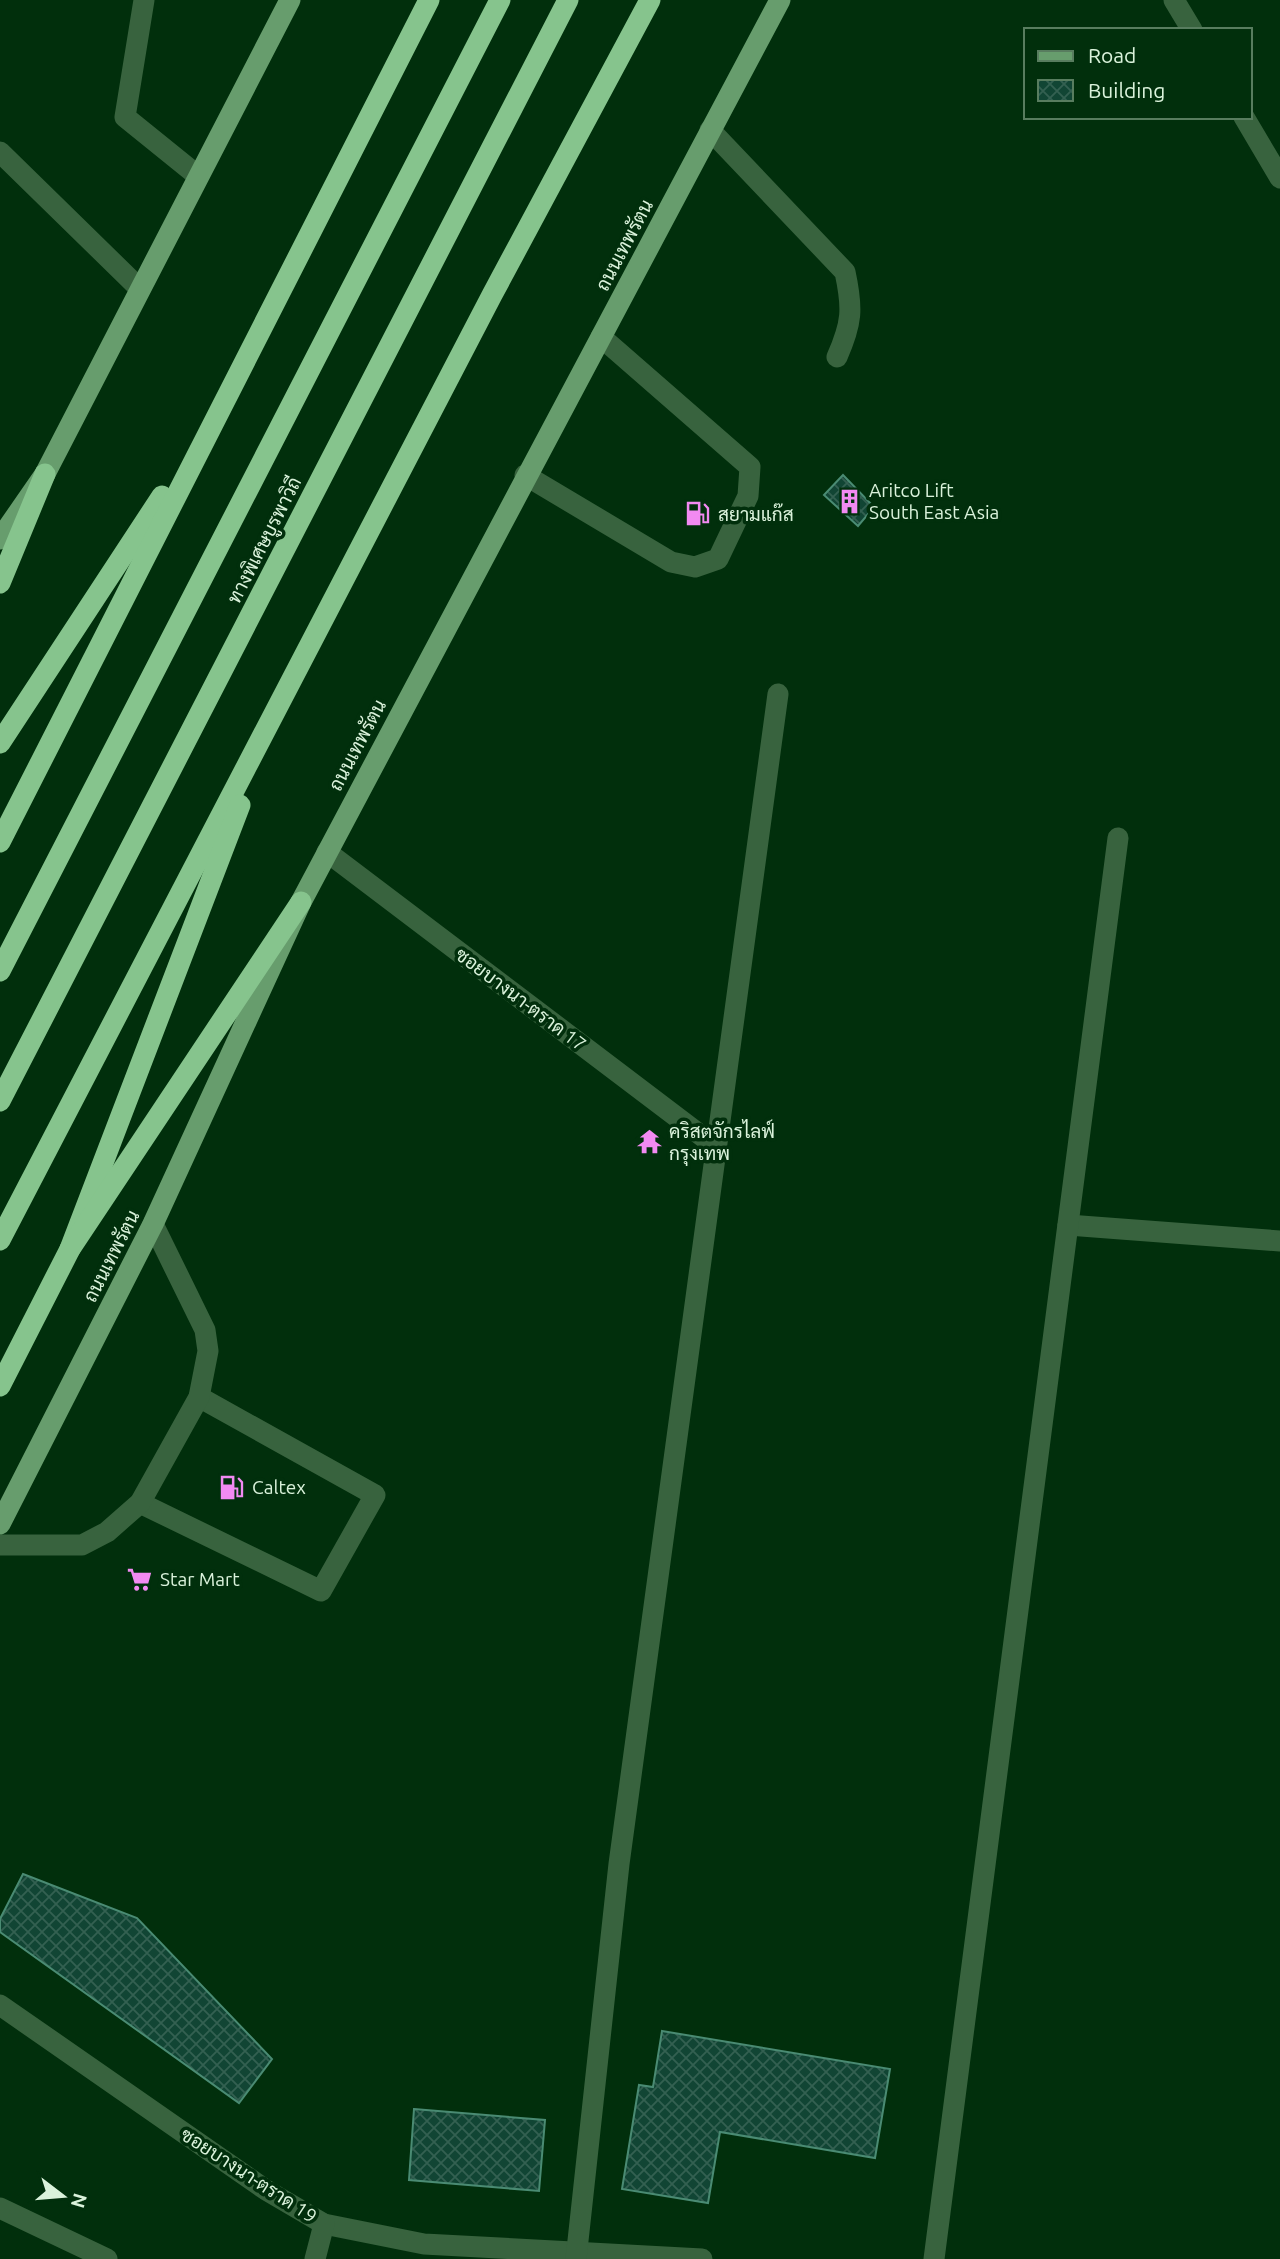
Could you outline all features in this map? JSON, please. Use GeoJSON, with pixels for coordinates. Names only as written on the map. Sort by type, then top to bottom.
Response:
{"type":"FeatureCollection","features":[{"type":"Feature","properties":{"kind":"highway"},"geometry":{"type":"LineString","coordinates":[[0,842],[429,0]]}},
{"type":"Feature","properties":{"kind":"highway","name":"ทางพิเศษบูรพาวิถี"},"geometry":{"type":"LineString","coordinates":[[0,971],[500,0]]}},
{"type":"Feature","properties":{"kind":"highway","name":"ทางพิเศษบูรพาวิถี"},"geometry":{"type":"LineString","coordinates":[[0,1101],[568,0]]}},
{"type":"Feature","properties":{"kind":"highway"},"geometry":{"type":"LineString","coordinates":[[0,1240],[492,295],[650,0]]}},
{"type":"Feature","properties":{"kind":"highway"},"geometry":{"type":"LineString","coordinates":[[0,743],[219,410]]}},
{"type":"Feature","properties":{"kind":"highway"},"geometry":{"type":"LineString","coordinates":[[0,583],[45,474]]}},
{"type":"Feature","properties":{"kind":"highway"},"geometry":{"type":"LineString","coordinates":[[0,1386],[70,1249],[276,712]]}},
{"type":"Feature","properties":{"kind":"highway"},"geometry":{"type":"LineString","coordinates":[[70,1249],[301,902]]}},
{"type":"Feature","properties":{"kind":"main road"},"geometry":{"type":"LineString","coordinates":[[0,539],[45,474],[290,0]]}},
{"type":"Feature","properties":{"kind":"main road"},"geometry":{"type":"LineString","coordinates":[[756,45],[770,0]]}},
{"type":"Feature","properties":{"kind":"main road","name":"ถนนเทพรัตน"},"geometry":{"type":"LineString","coordinates":[[0,1524],[153,1224],[301,902],[525,475],[780,0]]}},
{"type":"Feature","properties":{"kind":"street"},"geometry":{"type":"LineString","coordinates":[[144,0],[125,117],[198,176]]}},
{"type":"Feature","properties":{"kind":"street"},"geometry":{"type":"LineString","coordinates":[[1174,0],[1191,28]]}},
{"type":"Feature","properties":{"kind":"street"},"geometry":{"type":"LineString","coordinates":[[1245,119],[1280,178]]}},
{"type":"Feature","properties":{"kind":"street"},"geometry":{"type":"LineString","coordinates":[[710,130],[845,272],[852,301],[851,326],[837,357]]}},
{"type":"Feature","properties":{"kind":"street"},"geometry":{"type":"LineString","coordinates":[[0,152],[140,289]]}},
{"type":"Feature","properties":{"kind":"street"},"geometry":{"type":"LineString","coordinates":[[525,475],[671,562],[695,567],[718,559],[748,496],[750,467],[601,337]]}},
{"type":"Feature","properties":{"kind":"street"},"geometry":{"type":"LineString","coordinates":[[576,2256],[611,1926],[778,694]]}},
{"type":"Feature","properties":{"kind":"street"},"geometry":{"type":"LineString","coordinates":[[934,2259],[1118,838]]}},
{"type":"Feature","properties":{"kind":"street","name":"ซอยบางนา-ตราด 17"},"geometry":{"type":"LineString","coordinates":[[327,852],[716,1146]]}},
{"type":"Feature","properties":{"kind":"street"},"geometry":{"type":"LineString","coordinates":[[0,1545],[82,1545],[107,1532],[140,1503],[199,1397],[208,1351],[205,1329],[153,1224]]}},
{"type":"Feature","properties":{"kind":"street"},"geometry":{"type":"LineString","coordinates":[[1068,1224],[1280,1241]]}},
{"type":"Feature","properties":{"kind":"street"},"geometry":{"type":"LineString","coordinates":[[140,1503],[321,1591],[328,1579],[374,1495],[199,1397]]}},
{"type":"Feature","properties":{"kind":"street","name":"ซอยบางนา-ตราด 19"},"geometry":{"type":"LineString","coordinates":[[0,2005],[266,2190],[324,2224],[424,2244],[576,2256],[702,2259]]}},
{"type":"Feature","properties":{"kind":"street"},"geometry":{"type":"LineString","coordinates":[[0,2208],[107,2259]]}},
{"type":"Feature","properties":{"kind":"street"},"geometry":{"type":"LineString","coordinates":[[316,2259],[324,2224]]}},
{"type":"Feature","properties":{"kind":"building","name":"Aritco Lift South East Asia"},"geometry":{"type":"Polygon","coordinates":[[[843,475],[874,507],[858,526],[824,495],[843,475]]]}},
{"type":"Feature","properties":{"kind":"building"},"geometry":{"type":"Polygon","coordinates":[[[23,1874],[137,1918],[272,2059],[239,2103],[0,1932],[0,1919],[23,1874]]]}},
{"type":"Feature","properties":{"kind":"building"},"geometry":{"type":"Polygon","coordinates":[[[662,2031],[890,2069],[875,2158],[720,2132],[708,2203],[622,2189],[639,2085],[653,2087],[662,2031]]]}},
{"type":"Feature","properties":{"kind":"building"},"geometry":{"type":"Polygon","coordinates":[[[414,2109],[545,2120],[539,2191],[409,2180],[414,2109]]]}},
{"type":"Feature","properties":{"kind":"place","name":"Aritco Lift South East Asia"},"geometry":{"type":"Point","coordinates":[849,501]}},
{"type":"Feature","properties":{"kind":"place","name":"สยามแก๊ส"},"geometry":{"type":"Point","coordinates":[698,514]}},
{"type":"Feature","properties":{"kind":"place","name":"คริสตจักรไลฟ์ กรุงเทพ"},"geometry":{"type":"Point","coordinates":[649,1142]}},
{"type":"Feature","properties":{"kind":"place","name":"Caltex"},"geometry":{"type":"Point","coordinates":[232,1487]}},
{"type":"Feature","properties":{"kind":"place","name":"Star Mart"},"geometry":{"type":"Point","coordinates":[140,1579]}}]}
